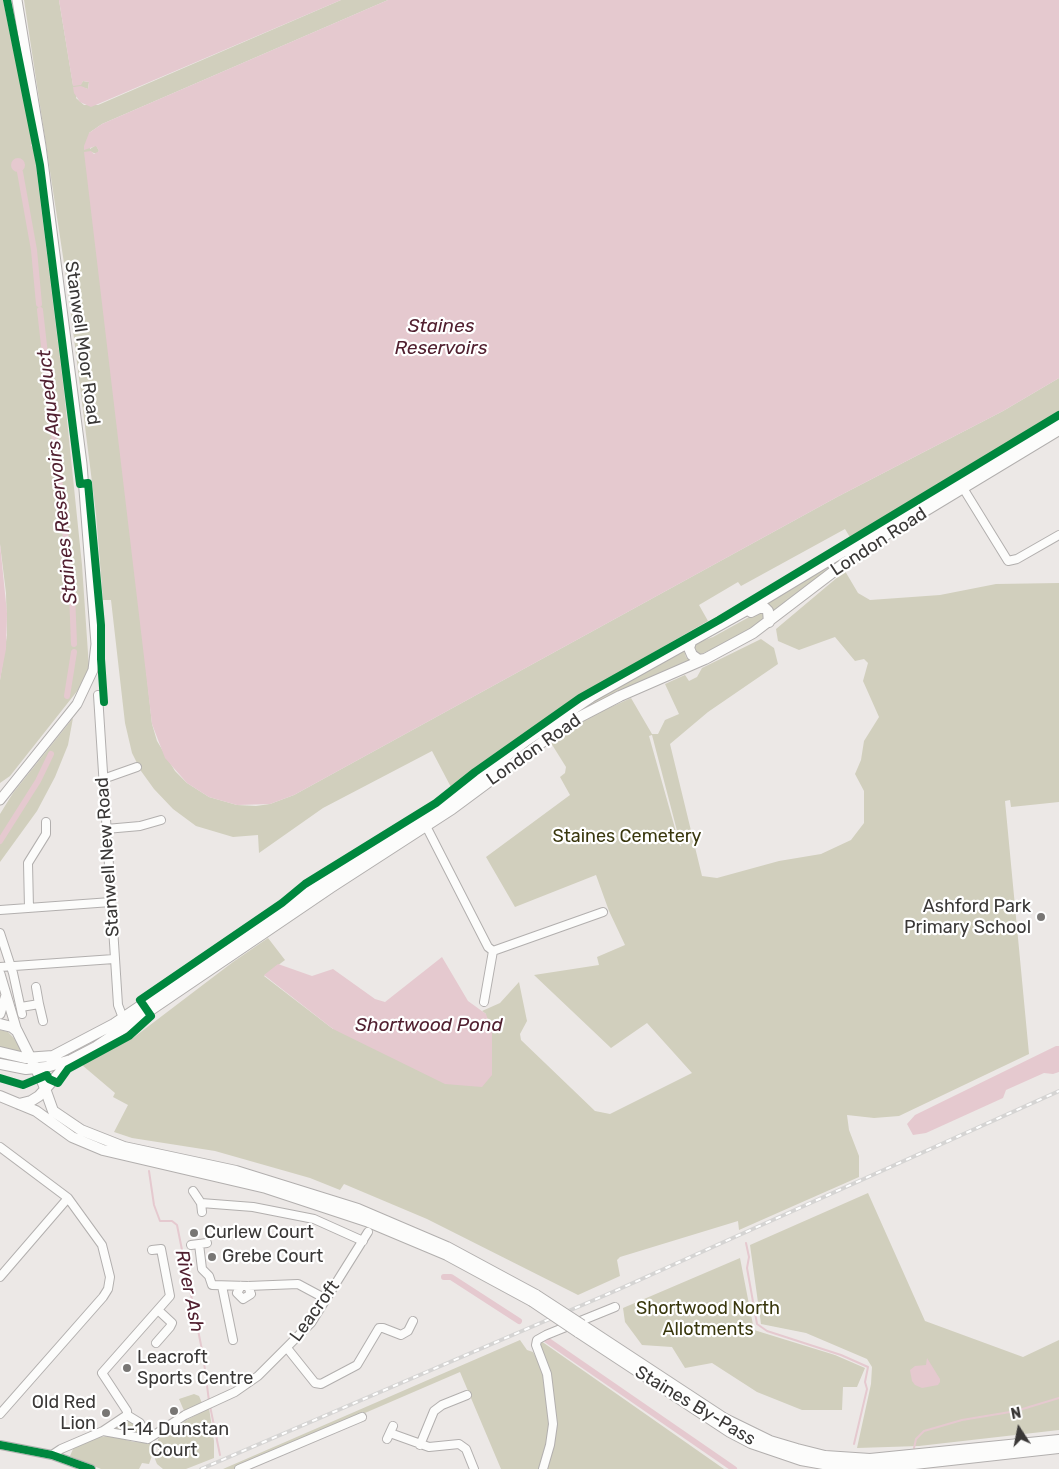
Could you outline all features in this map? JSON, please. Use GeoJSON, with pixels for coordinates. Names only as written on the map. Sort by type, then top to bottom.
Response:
{"type":"FeatureCollection","features":[{"type":"Feature","properties":{"kind":"highway"},"geometry":{"type":"LineString","coordinates":[[0,1052],[29,1056],[62,1052],[123,1018],[315,888],[443,805],[568,711],[706,634],[1059,421]]}},
{"type":"Feature","properties":{"kind":"highway","name":"London Road"},"geometry":{"type":"LineString","coordinates":[[71,1060],[111,1038],[316,898],[426,826],[568,723],[620,696],[705,659],[769,622],[846,560],[1059,430]]}},
{"type":"Feature","properties":{"kind":"highway"},"geometry":{"type":"LineString","coordinates":[[706,634],[718,632],[759,608],[768,611],[769,622]]}},
{"type":"Feature","properties":{"kind":"highway"},"geometry":{"type":"LineString","coordinates":[[691,642],[689,648],[692,655],[698,660],[705,659]]}},
{"type":"Feature","properties":{"kind":"highway"},"geometry":{"type":"LineString","coordinates":[[0,1024],[17,1030],[46,1090],[51,1107],[57,1115],[96,1138],[124,1147],[236,1171],[447,1247],[534,1298],[580,1328]]}},
{"type":"Feature","properties":{"kind":"highway"},"geometry":{"type":"LineString","coordinates":[[21,1069],[29,1056]]}},
{"type":"Feature","properties":{"kind":"highway"},"geometry":{"type":"LineString","coordinates":[[0,1064],[21,1069],[36,1068],[71,1060]]}},
{"type":"Feature","properties":{"kind":"highway"},"geometry":{"type":"LineString","coordinates":[[19,1104],[34,1100],[46,1090],[71,1060]]}},
{"type":"Feature","properties":{"kind":"highway"},"geometry":{"type":"LineString","coordinates":[[0,1096],[36,1112],[72,1136],[103,1150],[266,1188],[368,1217]]}},
{"type":"Feature","properties":{"kind":"highway","name":"Staines By-Pass"},"geometry":{"type":"LineString","coordinates":[[580,1328],[725,1419],[770,1441],[812,1453],[838,1457],[881,1458],[1059,1440]]}},
{"type":"Feature","properties":{"kind":"highway","name":"Staines By-Pass"},"geometry":{"type":"LineString","coordinates":[[580,1328],[730,1432],[751,1442],[801,1460],[834,1466],[879,1468],[1059,1448]]}},
{"type":"Feature","properties":{"kind":"main road","name":"Stanwell Moor Road"},"geometry":{"type":"LineString","coordinates":[[0,800],[77,704],[93,670],[96,644],[82,464],[42,155],[16,0]]}},
{"type":"Feature","properties":{"kind":"main road"},"geometry":{"type":"LineString","coordinates":[[0,974],[17,1030]]}},
{"type":"Feature","properties":{"kind":"main road"},"geometry":{"type":"LineString","coordinates":[[0,1014],[6,992]]}},
{"type":"Feature","properties":{"kind":"street"},"geometry":{"type":"LineString","coordinates":[[963,488],[1008,561],[1013,561],[1059,534]]}},
{"type":"Feature","properties":{"kind":"street","name":"Stanwell New Road"},"geometry":{"type":"LineString","coordinates":[[98,695],[114,959],[118,1006],[123,1018]]}},
{"type":"Feature","properties":{"kind":"street"},"geometry":{"type":"LineString","coordinates":[[118,764],[121,773]]}},
{"type":"Feature","properties":{"kind":"street"},"geometry":{"type":"LineString","coordinates":[[103,779],[137,767]]}},
{"type":"Feature","properties":{"kind":"street"},"geometry":{"type":"LineString","coordinates":[[106,829],[142,830],[161,820]]}},
{"type":"Feature","properties":{"kind":"street"},"geometry":{"type":"LineString","coordinates":[[29,908],[28,863],[46,834],[46,822]]}},
{"type":"Feature","properties":{"kind":"street"},"geometry":{"type":"LineString","coordinates":[[426,826],[488,947],[493,951]]}},
{"type":"Feature","properties":{"kind":"street"},"geometry":{"type":"LineString","coordinates":[[0,910],[111,902]]}},
{"type":"Feature","properties":{"kind":"street"},"geometry":{"type":"LineString","coordinates":[[493,951],[603,912]]}},
{"type":"Feature","properties":{"kind":"street"},"geometry":{"type":"LineString","coordinates":[[0,933],[22,1011],[39,1004]]}},
{"type":"Feature","properties":{"kind":"street"},"geometry":{"type":"LineString","coordinates":[[484,1002],[493,951]]}},
{"type":"Feature","properties":{"kind":"street"},"geometry":{"type":"LineString","coordinates":[[0,967],[114,959]]}},
{"type":"Feature","properties":{"kind":"street"},"geometry":{"type":"LineString","coordinates":[[36,987],[42,1021]]}},
{"type":"Feature","properties":{"kind":"street"},"geometry":{"type":"LineString","coordinates":[[0,1146],[68,1198],[102,1245],[110,1271],[108,1289],[0,1414]]}},
{"type":"Feature","properties":{"kind":"street"},"geometry":{"type":"LineString","coordinates":[[193,1191],[201,1203],[202,1212]]}},
{"type":"Feature","properties":{"kind":"street"},"geometry":{"type":"LineString","coordinates":[[0,1277],[68,1198]]}},
{"type":"Feature","properties":{"kind":"street"},"geometry":{"type":"LineString","coordinates":[[201,1203],[253,1206],[314,1219],[363,1241]]}},
{"type":"Feature","properties":{"kind":"street","name":"Leacroft"},"geometry":{"type":"LineString","coordinates":[[148,1439],[210,1403],[234,1392],[258,1376],[311,1323],[368,1232]]}},
{"type":"Feature","properties":{"kind":"street"},"geometry":{"type":"LineString","coordinates":[[199,1244],[202,1269],[212,1285],[298,1284],[326,1299]]}},
{"type":"Feature","properties":{"kind":"street"},"geometry":{"type":"LineString","coordinates":[[103,1431],[148,1439],[146,1431],[140,1423],[127,1415],[127,1411],[102,1373],[170,1296],[161,1249],[152,1250]]}},
{"type":"Feature","properties":{"kind":"street"},"geometry":{"type":"LineString","coordinates":[[222,1286],[233,1340]]}},
{"type":"Feature","properties":{"kind":"street"},"geometry":{"type":"LineString","coordinates":[[543,1469],[550,1445],[553,1424],[547,1374],[536,1345],[537,1340],[615,1307]]}},
{"type":"Feature","properties":{"kind":"street"},"geometry":{"type":"LineString","coordinates":[[156,1343],[172,1322],[158,1310]]}},
{"type":"Feature","properties":{"kind":"street"},"geometry":{"type":"LineString","coordinates":[[287,1348],[315,1383],[321,1384],[357,1365],[379,1328],[401,1335],[414,1324]]}},
{"type":"Feature","properties":{"kind":"street"},"geometry":{"type":"LineString","coordinates":[[420,1445],[434,1411],[442,1405],[467,1395]]}},
{"type":"Feature","properties":{"kind":"street"},"geometry":{"type":"LineString","coordinates":[[52,1455],[103,1431],[127,1415]]}},
{"type":"Feature","properties":{"kind":"street"},"geometry":{"type":"LineString","coordinates":[[239,1469],[362,1418]]}},
{"type":"Feature","properties":{"kind":"street"},"geometry":{"type":"LineString","coordinates":[[390,1433],[429,1447],[459,1444],[466,1449],[474,1469]]}},
{"type":"Feature","properties":{"kind":"street"},"geometry":{"type":"LineString","coordinates":[[68,1460],[67,1451],[72,1444]]}},
{"type":"Feature","properties":{"kind":"street"},"geometry":{"type":"LineString","coordinates":[[0,1445],[52,1455],[91,1469]]}},
{"type":"Feature","properties":{"kind":"green space"},"geometry":{"type":"Polygon","coordinates":[[[0,0],[3,0],[33,143],[31,145],[34,150],[64,391],[82,565],[89,668],[78,690],[10,776],[0,783],[0,680],[7,635],[6,593],[0,544],[0,0]]]}},
{"type":"Feature","properties":{"kind":"green space"},"geometry":{"type":"Polygon","coordinates":[[[24,0],[59,0],[73,85],[80,85],[83,81],[89,82],[88,89],[81,87],[76,98],[84,105],[98,105],[341,0],[388,0],[102,124],[89,133],[90,149],[96,145],[99,151],[97,154],[91,152],[152,724],[157,741],[175,771],[187,783],[209,797],[237,805],[256,806],[270,804],[294,795],[837,497],[1003,411],[1059,378],[1059,412],[851,539],[845,529],[741,586],[738,582],[699,605],[708,621],[588,690],[465,779],[453,791],[432,751],[323,808],[259,853],[258,835],[233,837],[196,826],[173,809],[154,789],[141,771],[132,753],[125,723],[111,600],[103,600],[96,514],[67,283],[24,0]]]}},
{"type":"Feature","properties":{"kind":"green space"},"geometry":{"type":"Polygon","coordinates":[[[863,545],[773,616],[766,604],[863,545]]]}},
{"type":"Feature","properties":{"kind":"green space","name":"Staines Cemetery"},"geometry":{"type":"Polygon","coordinates":[[[845,571],[858,593],[870,600],[940,595],[996,584],[1059,583],[1059,802],[1011,807],[1010,800],[1005,801],[1029,1054],[899,1116],[874,1118],[847,1115],[849,1130],[859,1156],[859,1177],[739,1230],[738,1221],[620,1257],[617,1260],[620,1276],[578,1295],[427,1219],[344,1184],[340,1190],[310,1178],[215,1151],[132,1138],[114,1132],[128,1105],[113,1097],[115,1093],[82,1065],[133,1038],[233,962],[268,938],[285,960],[264,976],[333,1029],[486,1014],[482,1011],[500,1003],[519,982],[527,1021],[520,1034],[521,1040],[595,1111],[610,1114],[692,1073],[647,1023],[611,1048],[534,975],[599,965],[597,957],[625,945],[609,911],[596,875],[515,907],[486,857],[570,795],[560,777],[565,773],[566,767],[551,743],[561,735],[591,716],[631,698],[652,734],[658,734],[665,720],[679,714],[665,684],[685,675],[689,681],[697,677],[702,668],[761,639],[774,648],[778,664],[708,712],[670,744],[702,876],[717,878],[779,861],[821,854],[851,840],[864,823],[864,791],[855,774],[861,760],[864,741],[879,717],[863,681],[868,663],[864,659],[855,661],[835,637],[799,650],[778,641],[776,629],[845,571]],[[652,735],[649,736],[681,846],[652,735]]]}},
{"type":"Feature","properties":{"kind":"green space"},"geometry":{"type":"Polygon","coordinates":[[[760,611],[766,614],[762,624],[701,654],[696,652],[694,644],[713,637],[760,611]]]}},
{"type":"Feature","properties":{"kind":"green space"},"geometry":{"type":"Polygon","coordinates":[[[684,650],[686,657],[692,662],[607,699],[442,809],[566,717],[684,650]]]}},
{"type":"Feature","properties":{"kind":"green space"},"geometry":{"type":"Polygon","coordinates":[[[73,718],[68,745],[55,777],[37,811],[0,862],[0,814],[13,793],[73,718]]]}},
{"type":"Feature","properties":{"kind":"green space"},"geometry":{"type":"Polygon","coordinates":[[[0,1030],[8,1032],[14,1038],[21,1050],[20,1053],[0,1048],[0,1030]]]}},
{"type":"Feature","properties":{"kind":"green space"},"geometry":{"type":"Polygon","coordinates":[[[868,1193],[925,1321],[1023,1357],[1059,1340],[1059,1430],[919,1446],[857,1448],[871,1384],[872,1367],[867,1359],[806,1333],[761,1324],[750,1245],[868,1193]]]}},
{"type":"Feature","properties":{"kind":"green space","name":"Shortwood North Allotments"},"geometry":{"type":"Polygon","coordinates":[[[740,1258],[754,1330],[835,1355],[865,1368],[857,1387],[843,1387],[842,1410],[802,1410],[757,1392],[712,1363],[685,1368],[672,1347],[642,1345],[625,1322],[623,1308],[740,1258]]]}},
{"type":"Feature","properties":{"kind":"green space"},"geometry":{"type":"Polygon","coordinates":[[[520,1340],[527,1350],[533,1352],[546,1376],[550,1396],[554,1396],[550,1370],[540,1348],[541,1341],[724,1469],[501,1469],[460,1372],[235,1469],[223,1469],[520,1340]]]}},
{"type":"Feature","properties":{"kind":"green space"},"geometry":{"type":"Polygon","coordinates":[[[194,1394],[199,1396],[202,1403],[185,1413],[179,1399],[194,1394]]]}},
{"type":"Feature","properties":{"kind":"green space"},"geometry":{"type":"Polygon","coordinates":[[[209,1408],[214,1441],[214,1458],[186,1469],[163,1469],[157,1464],[155,1459],[159,1447],[158,1439],[170,1429],[209,1408]]]}},
{"type":"Feature","properties":{"kind":"green space"},"geometry":{"type":"Polygon","coordinates":[[[128,1421],[135,1422],[145,1436],[112,1429],[128,1421]]]}},
{"type":"Feature","properties":{"kind":"green space"},"geometry":{"type":"Polygon","coordinates":[[[110,1436],[134,1442],[152,1443],[153,1453],[149,1464],[142,1463],[139,1469],[101,1469],[70,1456],[73,1449],[83,1443],[99,1437],[110,1436]]]}},
{"type":"Feature","properties":{"kind":"water"},"geometry":{"type":"Polygon","coordinates":[[[59,0],[341,0],[91,107],[80,102],[74,93],[73,87],[81,86],[88,89],[89,82],[83,81],[81,85],[73,86],[59,0]]]}},
{"type":"Feature","properties":{"kind":"water","name":"Staines Reservoirs"},"geometry":{"type":"Polygon","coordinates":[[[388,0],[1059,0],[1059,378],[1003,411],[837,497],[294,795],[270,804],[237,805],[209,797],[187,783],[165,758],[152,724],[84,152],[91,151],[94,154],[99,151],[96,146],[84,150],[84,146],[89,133],[102,124],[388,0]]]}},
{"type":"Feature","properties":{"kind":"water"},"geometry":{"type":"Polygon","coordinates":[[[18,158],[23,160],[25,165],[23,170],[18,172],[13,170],[11,165],[13,160],[18,158]]]}},
{"type":"Feature","properties":{"kind":"water"},"geometry":{"type":"Polygon","coordinates":[[[0,544],[7,613],[6,649],[0,680],[0,544]]]}},
{"type":"Feature","properties":{"kind":"water","name":"Shortwood Pond"},"geometry":{"type":"Polygon","coordinates":[[[442,957],[468,1001],[486,1014],[492,1032],[492,1075],[482,1087],[445,1084],[333,1029],[264,975],[278,964],[312,976],[333,969],[375,999],[385,1002],[442,957]]]}},
{"type":"Feature","properties":{"kind":"water"},"geometry":{"type":"Polygon","coordinates":[[[1059,1046],[1059,1072],[1053,1074],[1044,1073],[1006,1090],[1003,1098],[926,1133],[913,1135],[907,1124],[915,1115],[1059,1046]]]}},
{"type":"Feature","properties":{"kind":"water"},"geometry":{"type":"Polygon","coordinates":[[[927,1358],[940,1382],[938,1385],[922,1388],[915,1385],[912,1381],[910,1370],[915,1366],[926,1365],[927,1358]]]}},
{"type":"Feature","properties":{"kind":"waterway","name":"Staines Reservoirs Aqueduct"},"geometry":{"type":"LineString","coordinates":[[20,172],[34,250],[39,304]]}},
{"type":"Feature","properties":{"kind":"waterway","name":"Staines Reservoirs Aqueduct"},"geometry":{"type":"LineString","coordinates":[[40,310],[72,593],[74,644]]}},
{"type":"Feature","properties":{"kind":"waterway","name":"Staines Reservoirs Aqueduct"},"geometry":{"type":"LineString","coordinates":[[67,696],[74,652]]}},
{"type":"Feature","properties":{"kind":"waterway","name":"Staines Reservoirs Aqueduct"},"geometry":{"type":"LineString","coordinates":[[0,841],[38,781],[51,754]]}},
{"type":"Feature","properties":{"kind":"waterway","name":"River Ash"},"geometry":{"type":"LineString","coordinates":[[149,1171],[154,1205],[160,1221],[172,1221],[177,1225],[203,1355],[209,1401]]}},
{"type":"Feature","properties":{"kind":"waterway"},"geometry":{"type":"LineString","coordinates":[[746,1243],[749,1257],[747,1268],[757,1324],[767,1331],[841,1355],[868,1367],[865,1382],[867,1389],[854,1444]]}},
{"type":"Feature","properties":{"kind":"waterway","name":"Staines Reservoirs Aqueduct"},"geometry":{"type":"LineString","coordinates":[[444,1277],[451,1277],[519,1321]]}},
{"type":"Feature","properties":{"kind":"waterway","name":"Staines Reservoirs Aqueduct"},"geometry":{"type":"LineString","coordinates":[[544,1338],[734,1469]]}},
{"type":"Feature","properties":{"kind":"waterway","name":"River Ash"},"geometry":{"type":"LineString","coordinates":[[914,1448],[916,1439],[924,1431],[962,1420],[1016,1411],[1059,1398]]}},
{"type":"Feature","properties":{"kind":"waterway","name":"River Ash"},"geometry":{"type":"LineString","coordinates":[[210,1406],[220,1455]]}},
{"type":"Feature","properties":{"kind":"railway"},"geometry":{"type":"LineString","coordinates":[[201,1469],[615,1291],[1059,1091]]}},
{"type":"Feature","properties":{"kind":"cycle path"},"geometry":{"type":"LineString","coordinates":[[7,0],[40,165],[80,484],[88,483],[101,625],[104,702]]}},
{"type":"Feature","properties":{"kind":"cycle path"},"geometry":{"type":"LineString","coordinates":[[0,1078],[23,1085],[47,1075],[49,1079],[58,1083],[68,1069],[129,1036],[151,1016],[140,1000],[282,903],[305,884],[436,803],[475,772],[580,698],[719,620],[1059,415]]}},
{"type":"Feature","properties":{"kind":"cycle path"},"geometry":{"type":"LineString","coordinates":[[0,1445],[52,1455],[91,1469]]}},
{"type":"Feature","properties":{"kind":"place","name":"Ashford Park Primary School"},"geometry":{"type":"Point","coordinates":[1041,917]}},
{"type":"Feature","properties":{"kind":"place","name":"Curlew Court"},"geometry":{"type":"Point","coordinates":[194,1233]}},
{"type":"Feature","properties":{"kind":"place","name":"Grebe Court"},"geometry":{"type":"Point","coordinates":[212,1257]}},
{"type":"Feature","properties":{"kind":"place","name":"Leacroft Sports Centre"},"geometry":{"type":"Point","coordinates":[127,1368]}},
{"type":"Feature","properties":{"kind":"place","name":"1-14 Dunstan Court"},"geometry":{"type":"Point","coordinates":[174,1411]}},
{"type":"Feature","properties":{"kind":"place","name":"Old Red Lion"},"geometry":{"type":"Point","coordinates":[106,1413]}}]}
